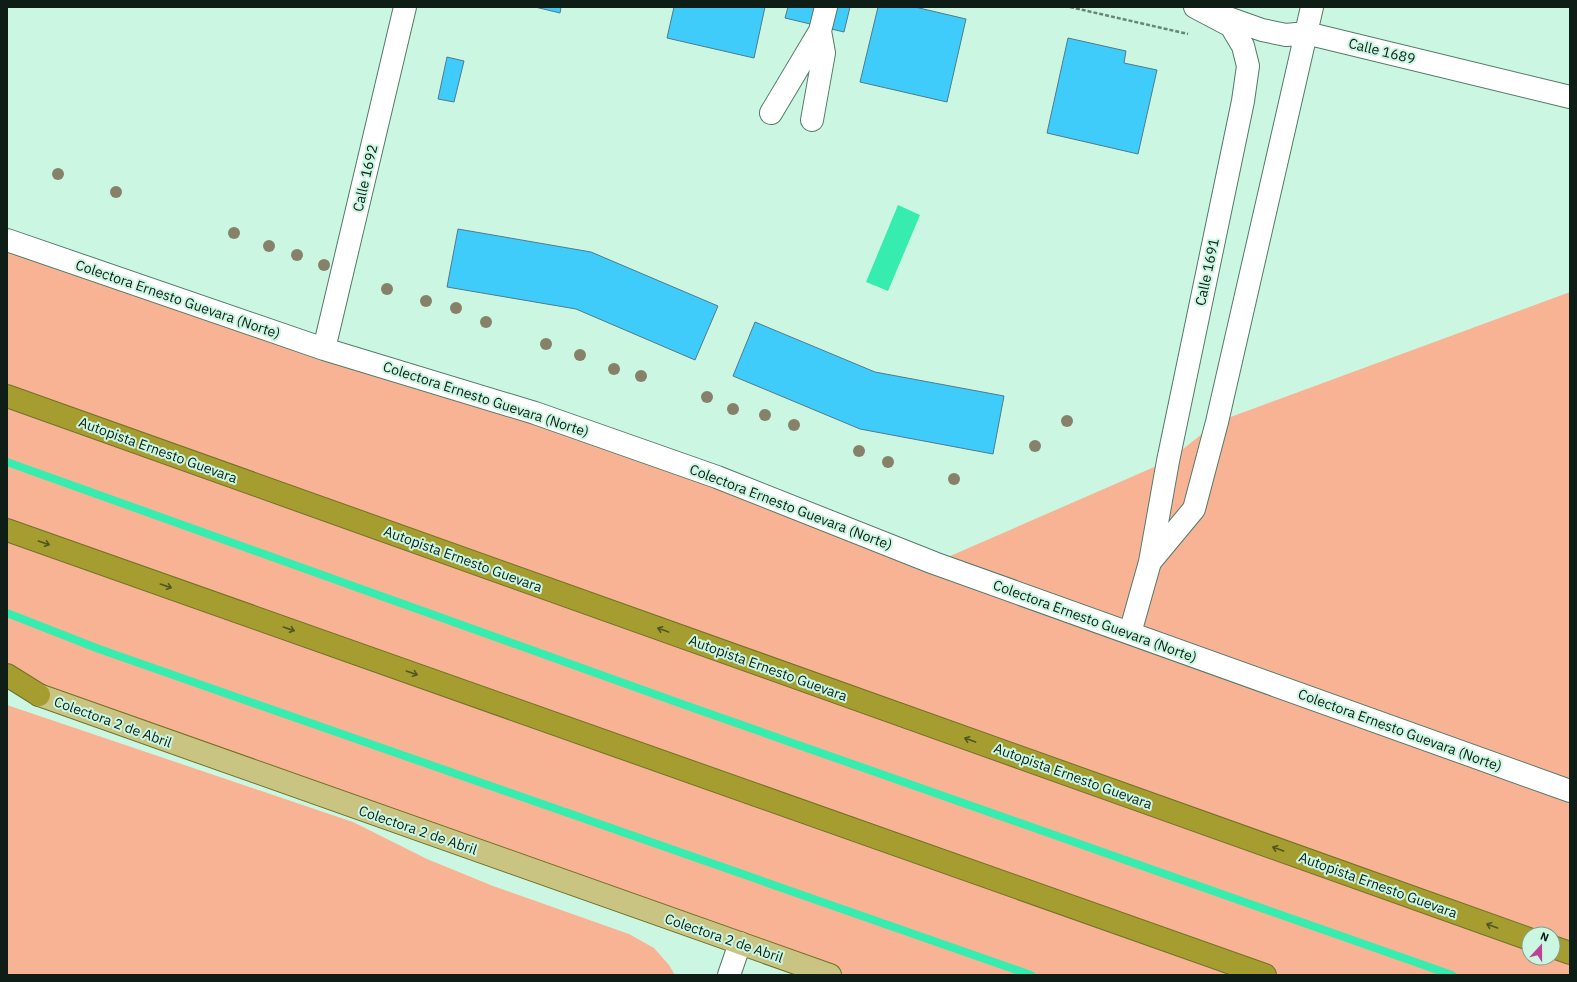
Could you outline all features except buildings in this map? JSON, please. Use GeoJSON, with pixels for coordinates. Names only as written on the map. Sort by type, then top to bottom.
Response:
{"type":"FeatureCollection","features":[{"type":"Feature","properties":{"kind":"highway","name":"Autopista Ernesto Guevara"},"geometry":{"type":"LineString","coordinates":[[7,396],[1521,936]]}},
{"type":"Feature","properties":{"kind":"highway"},"geometry":{"type":"LineString","coordinates":[[7,530],[1265,975]]}},
{"type":"Feature","properties":{"kind":"highway"},"geometry":{"type":"LineString","coordinates":[[7,675],[39,695]]}},
{"type":"Feature","properties":{"kind":"main road","name":"Colectora 2 de Abril"},"geometry":{"type":"LineString","coordinates":[[39,695],[830,975]]}},
{"type":"Feature","properties":{"kind":"street","name":"Calle 1692"},"geometry":{"type":"LineString","coordinates":[[324,349],[405,7]]}},
{"type":"Feature","properties":{"kind":"street"},"geometry":{"type":"LineString","coordinates":[[771,113],[820,31],[826,7]]}},
{"type":"Feature","properties":{"kind":"street","name":"Calle 1689"},"geometry":{"type":"LineString","coordinates":[[1195,7],[1262,30],[1286,35],[1306,33],[1570,97]]}},
{"type":"Feature","properties":{"kind":"street","name":"Calle 1691"},"geometry":{"type":"LineString","coordinates":[[1130,633],[1150,562],[1168,461],[1243,101],[1248,66],[1243,46],[1231,26],[1195,7]]}},
{"type":"Feature","properties":{"kind":"street","name":"Calle 1691"},"geometry":{"type":"LineString","coordinates":[[1150,562],[1194,509],[1217,422],[1312,7]]}},
{"type":"Feature","properties":{"kind":"street"},"geometry":{"type":"LineString","coordinates":[[812,120],[824,53],[820,31]]}},
{"type":"Feature","properties":{"kind":"street","name":"Colectora Ernesto Guevara (Norte)"},"geometry":{"type":"LineString","coordinates":[[7,240],[324,349],[535,412],[717,478],[934,563],[1570,791]]}},
{"type":"Feature","properties":{"kind":"street","name":"Colectora 2 de Abril"},"geometry":{"type":"LineString","coordinates":[[7,684],[39,695]]}},
{"type":"Feature","properties":{"kind":"street"},"geometry":{"type":"LineString","coordinates":[[730,975],[740,943]]}},
{"type":"Feature","properties":{"kind":"path"},"geometry":{"type":"LineString","coordinates":[[1070,7],[1191,34]]}},
{"type":"Feature","properties":{"kind":"shaded area"},"geometry":{"type":"Polygon","coordinates":[[[898,205],[920,215],[888,291],[866,282],[898,205]]]}},
{"type":"Feature","properties":{"kind":"shaded area"},"geometry":{"type":"Polygon","coordinates":[[[7,240],[934,563],[1168,461],[1217,422],[1570,292],[1570,975],[830,975],[7,684],[7,240]]]}},
{"type":"Feature","properties":{"kind":"shaded area"},"geometry":{"type":"Polygon","coordinates":[[[7,705],[353,822],[427,859],[493,886],[629,934],[654,948],[669,965],[675,975],[7,975],[7,705]]]}},
{"type":"Feature","properties":{"kind":"waterway"},"geometry":{"type":"LineString","coordinates":[[7,462],[682,704],[1452,975]]}},
{"type":"Feature","properties":{"kind":"waterway"},"geometry":{"type":"LineString","coordinates":[[7,613],[99,649],[1031,975]]}}]}
